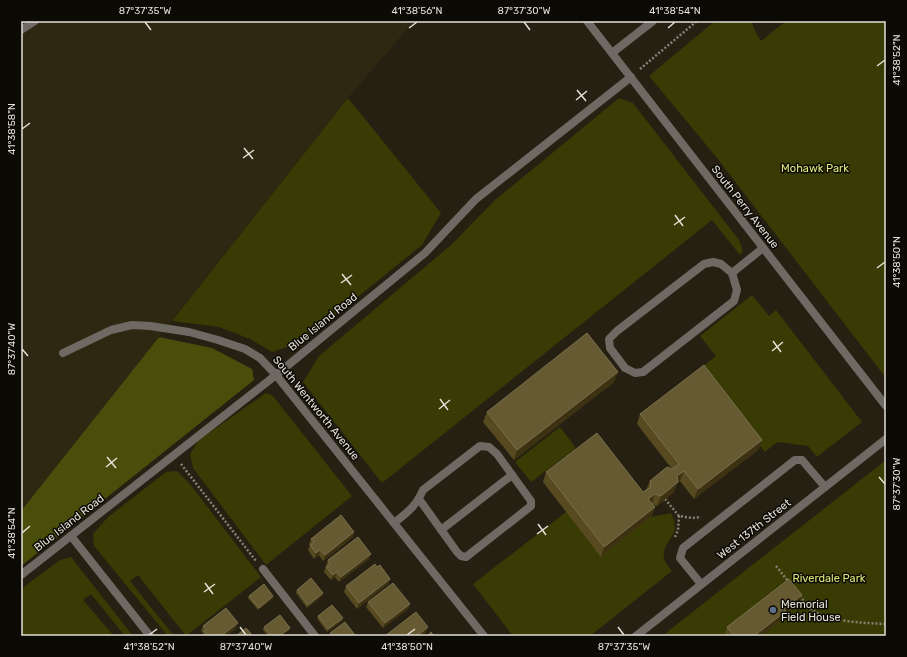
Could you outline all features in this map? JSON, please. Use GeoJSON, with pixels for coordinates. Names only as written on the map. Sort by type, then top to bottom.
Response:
{"type":"FeatureCollection","features":[{"type":"Feature","properties":{"kind":"street"},"geometry":{"type":"LineString","coordinates":[[21,30],[35,21]]}},
{"type":"Feature","properties":{"kind":"street","name":"South Perry Avenue"},"geometry":{"type":"LineString","coordinates":[[587,21],[886,406]]}},
{"type":"Feature","properties":{"kind":"street"},"geometry":{"type":"LineString","coordinates":[[612,53],[642,24],[653,21]]}},
{"type":"Feature","properties":{"kind":"street","name":"Blue Island Road"},"geometry":{"type":"LineString","coordinates":[[21,575],[276,375],[426,253],[476,200],[631,77]]}},
{"type":"Feature","properties":{"kind":"street"},"geometry":{"type":"LineString","coordinates":[[732,273],[763,248]]}},
{"type":"Feature","properties":{"kind":"street"},"geometry":{"type":"LineString","coordinates":[[713,262],[721,264],[732,273],[737,290],[734,301],[643,372],[635,373],[625,368],[610,348],[609,339],[617,331],[704,264],[713,262]]}},
{"type":"Feature","properties":{"kind":"street","name":"South Wentworth Avenue"},"geometry":{"type":"LineString","coordinates":[[63,353],[110,330],[132,325],[150,326],[196,334],[245,349],[260,358],[276,375],[484,636]]}},
{"type":"Feature","properties":{"kind":"street","name":"West 137th Street"},"geometry":{"type":"LineString","coordinates":[[636,636],[886,439]]}},
{"type":"Feature","properties":{"kind":"street"},"geometry":{"type":"LineString","coordinates":[[394,523],[410,510],[419,499],[423,490],[480,446],[489,447],[497,454],[531,501],[531,506],[466,557],[461,556],[457,552],[419,499]]}},
{"type":"Feature","properties":{"kind":"street"},"geometry":{"type":"LineString","coordinates":[[701,584],[680,558],[684,548],[795,460],[802,460],[825,487]]}},
{"type":"Feature","properties":{"kind":"street"},"geometry":{"type":"LineString","coordinates":[[441,530],[512,475]]}},
{"type":"Feature","properties":{"kind":"street"},"geometry":{"type":"LineString","coordinates":[[71,536],[150,636]]}},
{"type":"Feature","properties":{"kind":"street"},"geometry":{"type":"LineString","coordinates":[[263,569],[315,636]]}},
{"type":"Feature","properties":{"kind":"path"},"geometry":{"type":"LineString","coordinates":[[631,77],[697,21]]}},
{"type":"Feature","properties":{"kind":"path"},"geometry":{"type":"LineString","coordinates":[[174,455],[263,569]]}},
{"type":"Feature","properties":{"kind":"path"},"geometry":{"type":"LineString","coordinates":[[665,499],[679,516],[700,518],[706,515]]}},
{"type":"Feature","properties":{"kind":"path"},"geometry":{"type":"LineString","coordinates":[[776,566],[789,583]]}},
{"type":"Feature","properties":{"kind":"path"},"geometry":{"type":"LineString","coordinates":[[798,594],[807,606],[826,617],[862,623],[886,624]]}},
{"type":"Feature","properties":{"kind":"shaded area"},"geometry":{"type":"Polygon","coordinates":[[[21,21],[414,21],[348,98],[21,511],[21,21]]]}},
{"type":"Feature","properties":{"kind":"green space","name":"Mohawk Park"},"geometry":{"type":"Polygon","coordinates":[[[715,21],[751,21],[761,41],[786,21],[886,21],[886,378],[717,158],[649,76],[715,21]]]}},
{"type":"Feature","properties":{"kind":"green space"},"geometry":{"type":"Polygon","coordinates":[[[348,98],[441,213],[422,245],[302,342],[272,352],[250,339],[219,327],[172,321],[348,98]]]}},
{"type":"Feature","properties":{"kind":"green space"},"geometry":{"type":"Polygon","coordinates":[[[619,98],[633,103],[739,240],[743,251],[740,255],[712,220],[382,483],[303,382],[319,356],[451,245],[494,201],[619,98]]]}},
{"type":"Feature","properties":{"kind":"green space"},"geometry":{"type":"Polygon","coordinates":[[[752,295],[769,316],[776,310],[862,422],[817,457],[808,446],[777,442],[765,452],[696,372],[716,356],[700,336],[752,295]]]}},
{"type":"Feature","properties":{"kind":"green space"},"geometry":{"type":"Polygon","coordinates":[[[159,337],[212,348],[252,369],[254,380],[21,566],[21,511],[159,337]]]}},
{"type":"Feature","properties":{"kind":"green space"},"geometry":{"type":"Polygon","coordinates":[[[266,393],[273,396],[352,496],[266,565],[193,468],[190,454],[199,440],[266,393]]]}},
{"type":"Feature","properties":{"kind":"green space"},"geometry":{"type":"Polygon","coordinates":[[[560,427],[576,448],[531,482],[515,462],[560,427]]]}},
{"type":"Feature","properties":{"kind":"green space","name":"Riverdale Park"},"geometry":{"type":"Polygon","coordinates":[[[886,460],[886,636],[662,636],[886,460]]]}},
{"type":"Feature","properties":{"kind":"green space"},"geometry":{"type":"Polygon","coordinates":[[[177,471],[190,484],[261,577],[186,636],[138,575],[130,581],[174,636],[168,636],[94,546],[93,534],[108,517],[166,472],[177,471]]]}},
{"type":"Feature","properties":{"kind":"green space"},"geometry":{"type":"Polygon","coordinates":[[[566,512],[651,517],[671,513],[675,530],[666,546],[664,557],[672,571],[590,636],[513,636],[473,584],[566,512]]]}},
{"type":"Feature","properties":{"kind":"green space"},"geometry":{"type":"Polygon","coordinates":[[[71,557],[133,636],[125,636],[91,594],[83,600],[114,636],[21,636],[21,589],[60,560],[71,557]]]}},
{"type":"Feature","properties":{"kind":"building"},"geometry":{"type":"Polygon","coordinates":[[[587,333],[618,372],[517,450],[487,412],[587,333]]]}},
{"type":"Feature","properties":{"kind":"building"},"geometry":{"type":"Polygon","coordinates":[[[704,365],[762,440],[698,489],[684,471],[677,476],[678,482],[661,496],[655,494],[648,499],[655,507],[604,547],[546,472],[597,433],[643,492],[651,487],[650,481],[667,467],[672,469],[679,464],[640,414],[704,365]]]}},
{"type":"Feature","properties":{"kind":"building"},"geometry":{"type":"Polygon","coordinates":[[[341,515],[354,532],[325,555],[320,550],[316,553],[310,545],[314,542],[311,539],[341,515]]]}},
{"type":"Feature","properties":{"kind":"building"},"geometry":{"type":"Polygon","coordinates":[[[358,537],[371,554],[341,577],[337,572],[333,575],[326,567],[330,564],[328,560],[358,537]]]}},
{"type":"Feature","properties":{"kind":"building"},"geometry":{"type":"Polygon","coordinates":[[[375,564],[377,567],[380,565],[390,579],[359,603],[346,586],[375,564]]]}},
{"type":"Feature","properties":{"kind":"building"},"geometry":{"type":"Polygon","coordinates":[[[311,578],[323,593],[308,605],[297,590],[311,578]]]}},
{"type":"Feature","properties":{"kind":"building","name":"Memorial Field House"},"geometry":{"type":"Polygon","coordinates":[[[789,579],[802,595],[784,609],[786,611],[754,636],[734,636],[727,627],[789,579]]]}},
{"type":"Feature","properties":{"kind":"building"},"geometry":{"type":"Polygon","coordinates":[[[393,583],[410,604],[385,623],[368,602],[393,583]]]}},
{"type":"Feature","properties":{"kind":"building"},"geometry":{"type":"Polygon","coordinates":[[[264,584],[273,596],[259,608],[249,596],[264,584]]]}},
{"type":"Feature","properties":{"kind":"building"},"geometry":{"type":"Polygon","coordinates":[[[332,605],[343,618],[328,629],[318,616],[332,605]]]}},
{"type":"Feature","properties":{"kind":"building"},"geometry":{"type":"Polygon","coordinates":[[[226,608],[238,623],[221,636],[208,636],[204,631],[206,629],[203,626],[226,608]]]}},
{"type":"Feature","properties":{"kind":"building"},"geometry":{"type":"Polygon","coordinates":[[[416,612],[428,627],[417,636],[385,636],[416,612]]]}},
{"type":"Feature","properties":{"kind":"building"},"geometry":{"type":"Polygon","coordinates":[[[280,615],[290,628],[279,636],[271,636],[264,627],[280,615]]]}},
{"type":"Feature","properties":{"kind":"building"},"geometry":{"type":"Polygon","coordinates":[[[345,622],[355,635],[354,636],[333,636],[330,633],[345,622]]]}},
{"type":"Feature","properties":{"kind":"building"},"geometry":{"type":"Polygon","coordinates":[[[246,628],[253,636],[236,636],[246,628]]]}},
{"type":"Feature","properties":{"kind":"building"},"geometry":{"type":"Polygon","coordinates":[[[431,632],[434,636],[427,636],[431,632]]]}},
{"type":"Feature","properties":{"kind":"place","name":"Memorial Field House"},"geometry":{"type":"Point","coordinates":[773,610]}}]}
